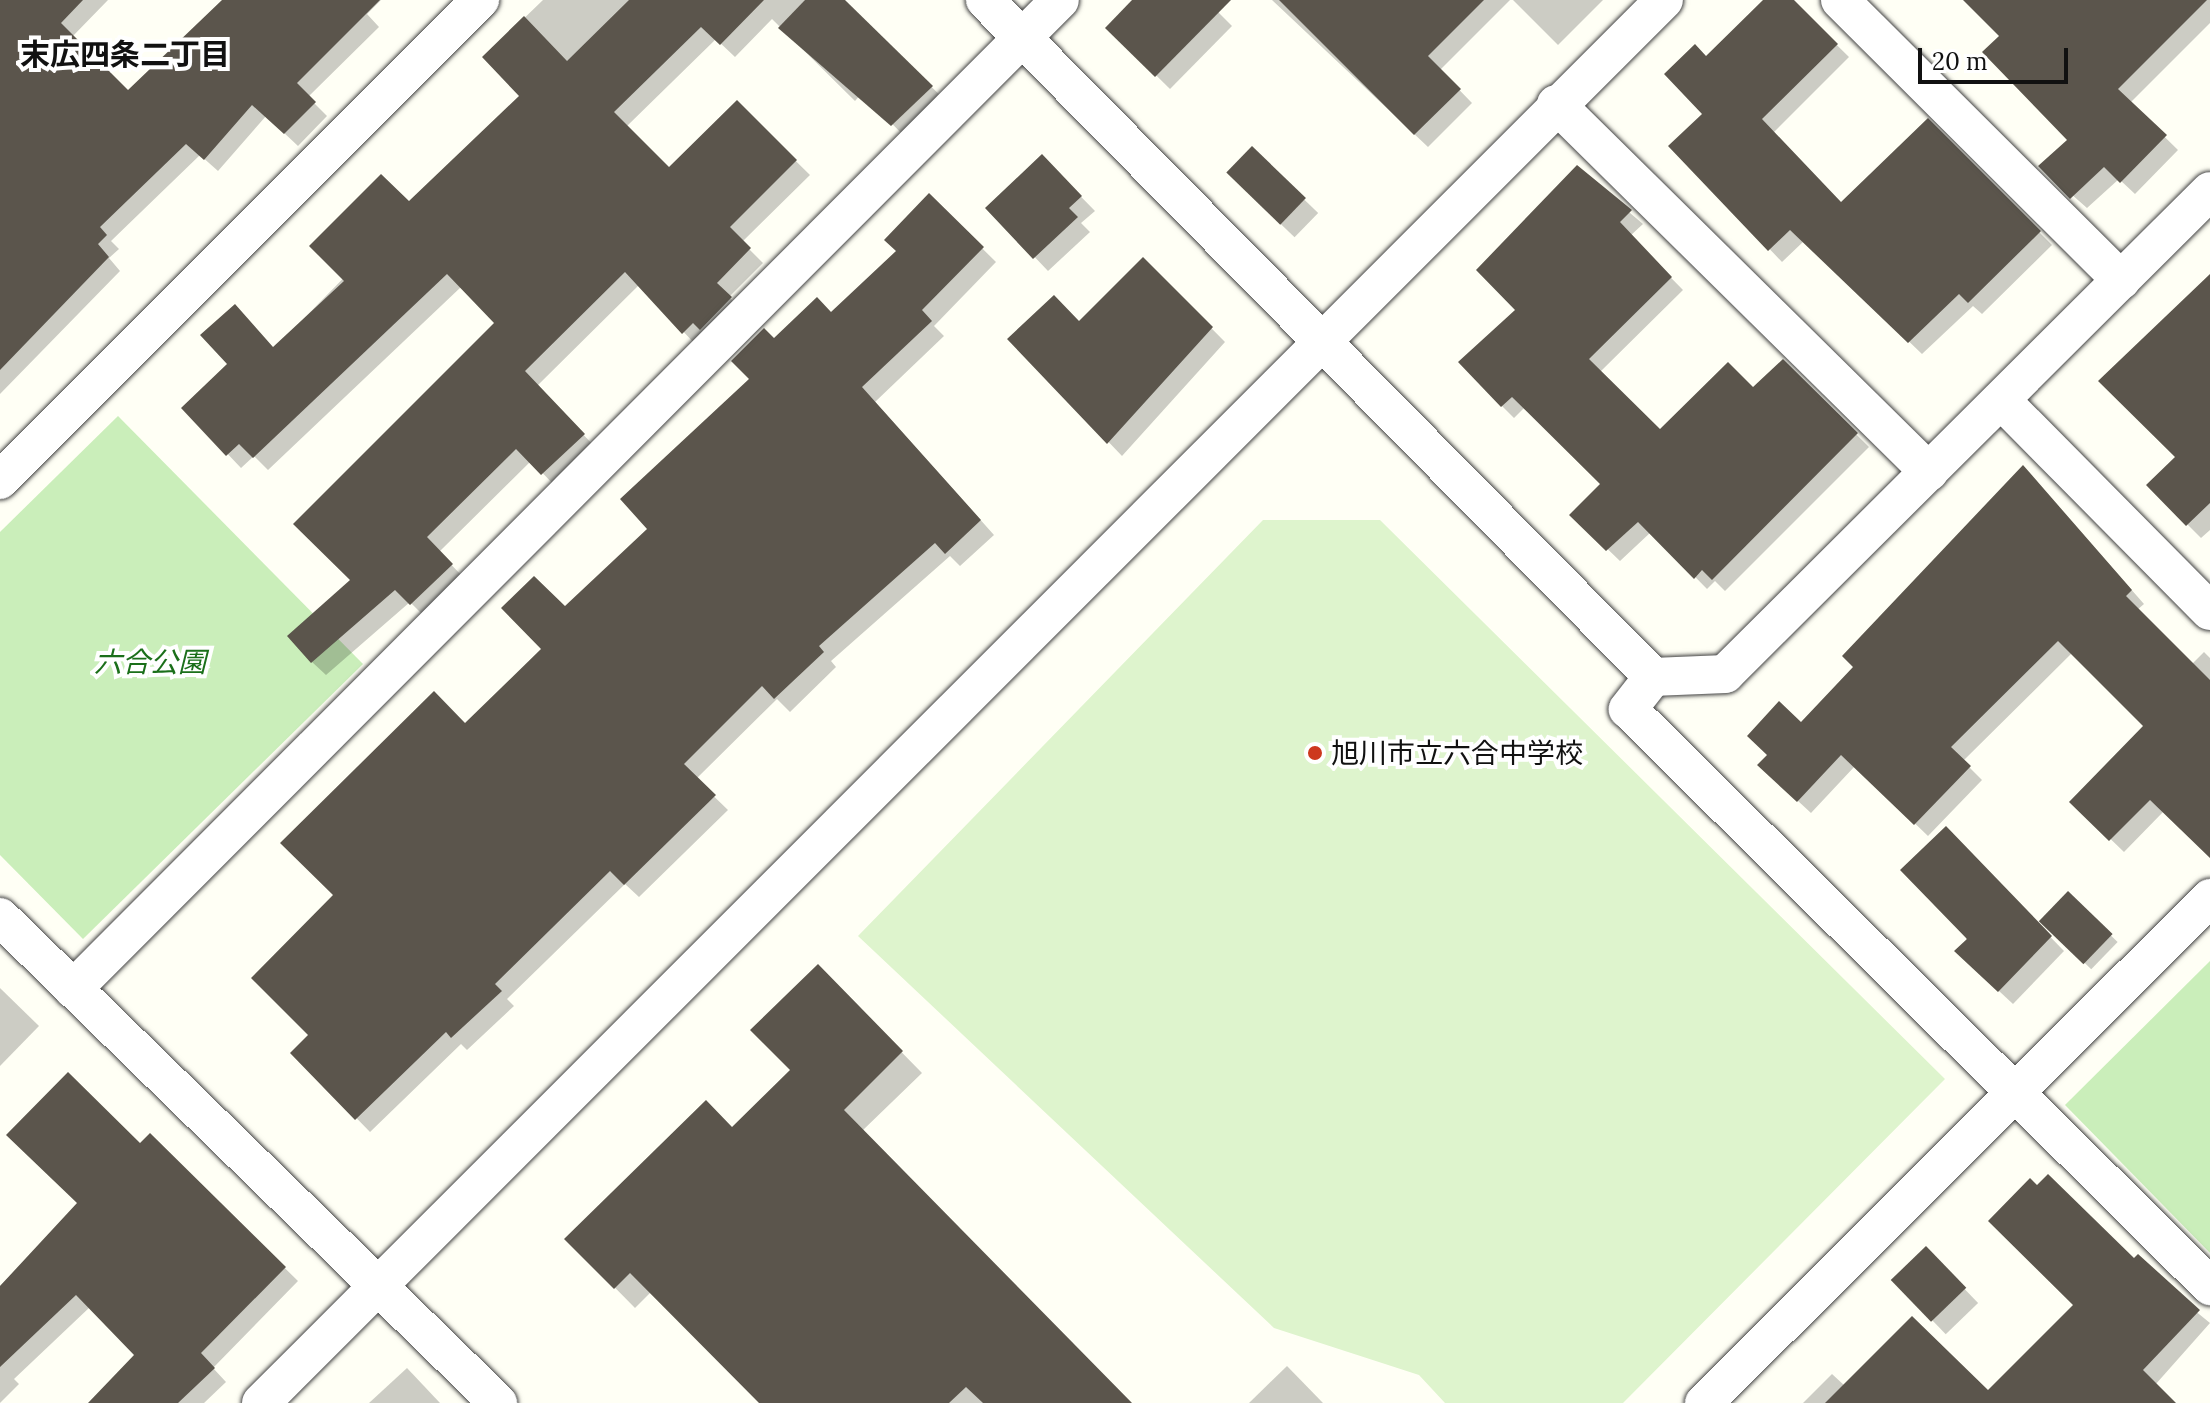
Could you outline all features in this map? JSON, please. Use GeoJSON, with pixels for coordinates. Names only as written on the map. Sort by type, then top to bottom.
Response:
{"type":"FeatureCollection","features":[{"type":"Feature","properties":{"kind":"street"},"geometry":{"type":"LineString","coordinates":[[0,480],[480,0]]}},
{"type":"Feature","properties":{"kind":"street"},"geometry":{"type":"LineString","coordinates":[[985,0],[1653,677],[1725,674],[2210,191]]}},
{"type":"Feature","properties":{"kind":"street"},"geometry":{"type":"LineString","coordinates":[[73,989],[1060,0]]}},
{"type":"Feature","properties":{"kind":"street"},"geometry":{"type":"LineString","coordinates":[[261,1403],[1556,104],[1664,0]]}},
{"type":"Feature","properties":{"kind":"street"},"geometry":{"type":"LineString","coordinates":[[1840,0],[2121,280]]}},
{"type":"Feature","properties":{"kind":"street"},"geometry":{"type":"LineString","coordinates":[[1556,104],[1929,472]]}},
{"type":"Feature","properties":{"kind":"street"},"geometry":{"type":"LineString","coordinates":[[2001,400],[2210,611]]}},
{"type":"Feature","properties":{"kind":"street"},"geometry":{"type":"LineString","coordinates":[[1653,677],[1628,709],[2210,1286]]}},
{"type":"Feature","properties":{"kind":"street"},"geometry":{"type":"LineString","coordinates":[[1704,1403],[2210,898]]}},
{"type":"Feature","properties":{"kind":"street"},"geometry":{"type":"LineString","coordinates":[[0,917],[498,1403]]}},
{"type":"Feature","properties":{"kind":"green space","name":"六合公園"},"geometry":{"type":"Polygon","coordinates":[[[118,416],[363,664],[83,939],[0,855],[0,532],[118,416]]]}},
{"type":"Feature","properties":{"kind":"green space","name":"旭川市立六合中学校"},"geometry":{"type":"Polygon","coordinates":[[[1263,520],[1380,520],[1945,1079],[1623,1403],[1445,1403],[1419,1375],[1274,1328],[858,936],[1263,520]]]}},
{"type":"Feature","properties":{"kind":"green space"},"geometry":{"type":"Polygon","coordinates":[[[2210,961],[2210,1253],[2065,1105],[2210,961]]]}},
{"type":"Feature","properties":{"kind":"building"},"geometry":{"type":"Polygon","coordinates":[[[0,0],[83,0],[61,23],[128,90],[222,0],[380,0],[297,83],[316,102],[284,134],[252,105],[204,160],[186,144],[100,227],[107,235],[98,244],[109,257],[0,370],[0,0]]]}},
{"type":"Feature","properties":{"kind":"building"},"geometry":{"type":"Polygon","coordinates":[[[629,0],[764,0],[720,45],[701,27],[614,112],[669,167],[737,100],[797,160],[730,227],[751,248],[717,283],[732,297],[700,330],[693,323],[682,334],[625,272],[525,371],[585,434],[541,475],[516,449],[427,537],[453,564],[410,605],[395,590],[311,663],[287,636],[350,580],[293,524],[494,323],[447,274],[253,458],[239,444],[226,456],[181,408],[227,364],[200,335],[235,304],[273,347],[344,281],[309,246],[381,174],[409,201],[519,96],[482,57],[524,16],[567,61],[629,0]]]}},
{"type":"Feature","properties":{"kind":"building"},"geometry":{"type":"Polygon","coordinates":[[[805,0],[845,0],[933,86],[891,126],[778,28],[805,0]]]}},
{"type":"Feature","properties":{"kind":"building"},"geometry":{"type":"Polygon","coordinates":[[[1132,0],[1231,0],[1155,77],[1105,28],[1132,0]]]}},
{"type":"Feature","properties":{"kind":"building"},"geometry":{"type":"Polygon","coordinates":[[[1279,0],[1484,0],[1428,56],[1461,89],[1414,135],[1279,0]]]}},
{"type":"Feature","properties":{"kind":"building"},"geometry":{"type":"Polygon","coordinates":[[[1763,0],[1794,0],[1838,44],[1762,119],[1841,202],[1928,118],[2041,231],[1968,303],[1959,294],[1908,343],[1790,230],[1768,251],[1668,146],[1702,114],[1664,74],[1695,44],[1706,56],[1763,0]]]}},
{"type":"Feature","properties":{"kind":"building"},"geometry":{"type":"Polygon","coordinates":[[[1963,0],[2207,0],[2118,89],[2167,135],[2120,183],[2104,167],[2070,199],[2038,166],[2067,140],[1982,52],[1999,36],[1963,0]]]}},
{"type":"Feature","properties":{"kind":"building"},"geometry":{"type":"Polygon","coordinates":[[[1252,146],[1306,198],[1280,225],[1226,173],[1252,146]]]}},
{"type":"Feature","properties":{"kind":"building"},"geometry":{"type":"Polygon","coordinates":[[[1042,154],[1082,196],[1069,208],[1078,217],[1033,259],[985,208],[1042,154]]]}},
{"type":"Feature","properties":{"kind":"building"},"geometry":{"type":"Polygon","coordinates":[[[1577,165],[1632,210],[1620,222],[1672,277],[1589,359],[1660,429],[1728,362],[1753,387],[1783,359],[1858,433],[1712,580],[1702,570],[1694,579],[1638,522],[1606,551],[1569,515],[1600,484],[1512,397],[1501,407],[1458,362],[1515,310],[1476,270],[1577,165]]]}},
{"type":"Feature","properties":{"kind":"building"},"geometry":{"type":"Polygon","coordinates":[[[929,193],[984,247],[922,310],[932,321],[862,387],[981,520],[945,554],[935,543],[819,646],[824,652],[774,699],[762,686],[684,764],[716,795],[624,885],[610,871],[495,984],[502,991],[451,1038],[446,1032],[355,1120],[290,1053],[308,1035],[251,978],[333,895],[280,843],[434,691],[465,723],[541,649],[501,608],[534,576],[565,606],[647,529],[620,499],[749,379],[731,361],[764,328],[774,338],[817,297],[831,312],[896,251],[884,240],[929,193]]]}},
{"type":"Feature","properties":{"kind":"building"},"geometry":{"type":"Polygon","coordinates":[[[1143,257],[1213,327],[1107,444],[1007,339],[1054,295],[1079,321],[1143,257]]]}},
{"type":"Feature","properties":{"kind":"building"},"geometry":{"type":"Polygon","coordinates":[[[2210,274],[2210,503],[2186,526],[2146,485],[2175,457],[2098,381],[2210,274]]]}},
{"type":"Feature","properties":{"kind":"building"},"geometry":{"type":"Polygon","coordinates":[[[2023,465],[2132,590],[2126,596],[2210,680],[2210,858],[2150,800],[2109,841],[2069,802],[2143,726],[2058,641],[1951,747],[1971,766],[1914,825],[1841,755],[1797,802],[1757,765],[1767,755],[1747,736],[1779,701],[1801,722],[1853,667],[1842,656],[2023,465]]]}},
{"type":"Feature","properties":{"kind":"building"},"geometry":{"type":"Polygon","coordinates":[[[1946,826],[2052,936],[1998,992],[1954,951],[1967,939],[1900,870],[1946,826]]]}},
{"type":"Feature","properties":{"kind":"building"},"geometry":{"type":"Polygon","coordinates":[[[2068,891],[2113,934],[2083,964],[2039,921],[2068,891]]]}},
{"type":"Feature","properties":{"kind":"building"},"geometry":{"type":"Polygon","coordinates":[[[818,964],[903,1051],[844,1110],[1132,1403],[983,1403],[966,1387],[949,1403],[759,1403],[630,1273],[614,1289],[564,1239],[706,1100],[732,1127],[790,1070],[750,1030],[818,964]]]}},
{"type":"Feature","properties":{"kind":"building"},"geometry":{"type":"Polygon","coordinates":[[[68,1072],[140,1143],[150,1133],[286,1267],[201,1353],[215,1368],[178,1403],[88,1403],[134,1355],[76,1295],[0,1367],[0,1286],[77,1203],[6,1135],[68,1072]]]}},
{"type":"Feature","properties":{"kind":"building"},"geometry":{"type":"Polygon","coordinates":[[[2048,1174],[2134,1258],[2138,1254],[2200,1310],[2143,1370],[2176,1403],[1825,1403],[1912,1316],[1988,1390],[2073,1305],[1988,1221],[2030,1178],[2037,1185],[2048,1174]]]}},
{"type":"Feature","properties":{"kind":"building"},"geometry":{"type":"Polygon","coordinates":[[[1926,1246],[1966,1288],[1931,1322],[1891,1280],[1926,1246]]]}},
{"type":"Feature","properties":{"kind":"place","name":"旭川市立六合中学校"},"geometry":{"type":"Point","coordinates":[1315,753]}},
{"type":"Feature","properties":{"kind":"district","name":"末広四条二丁目"},"geometry":{"type":"Point","coordinates":[125,54]}}]}
